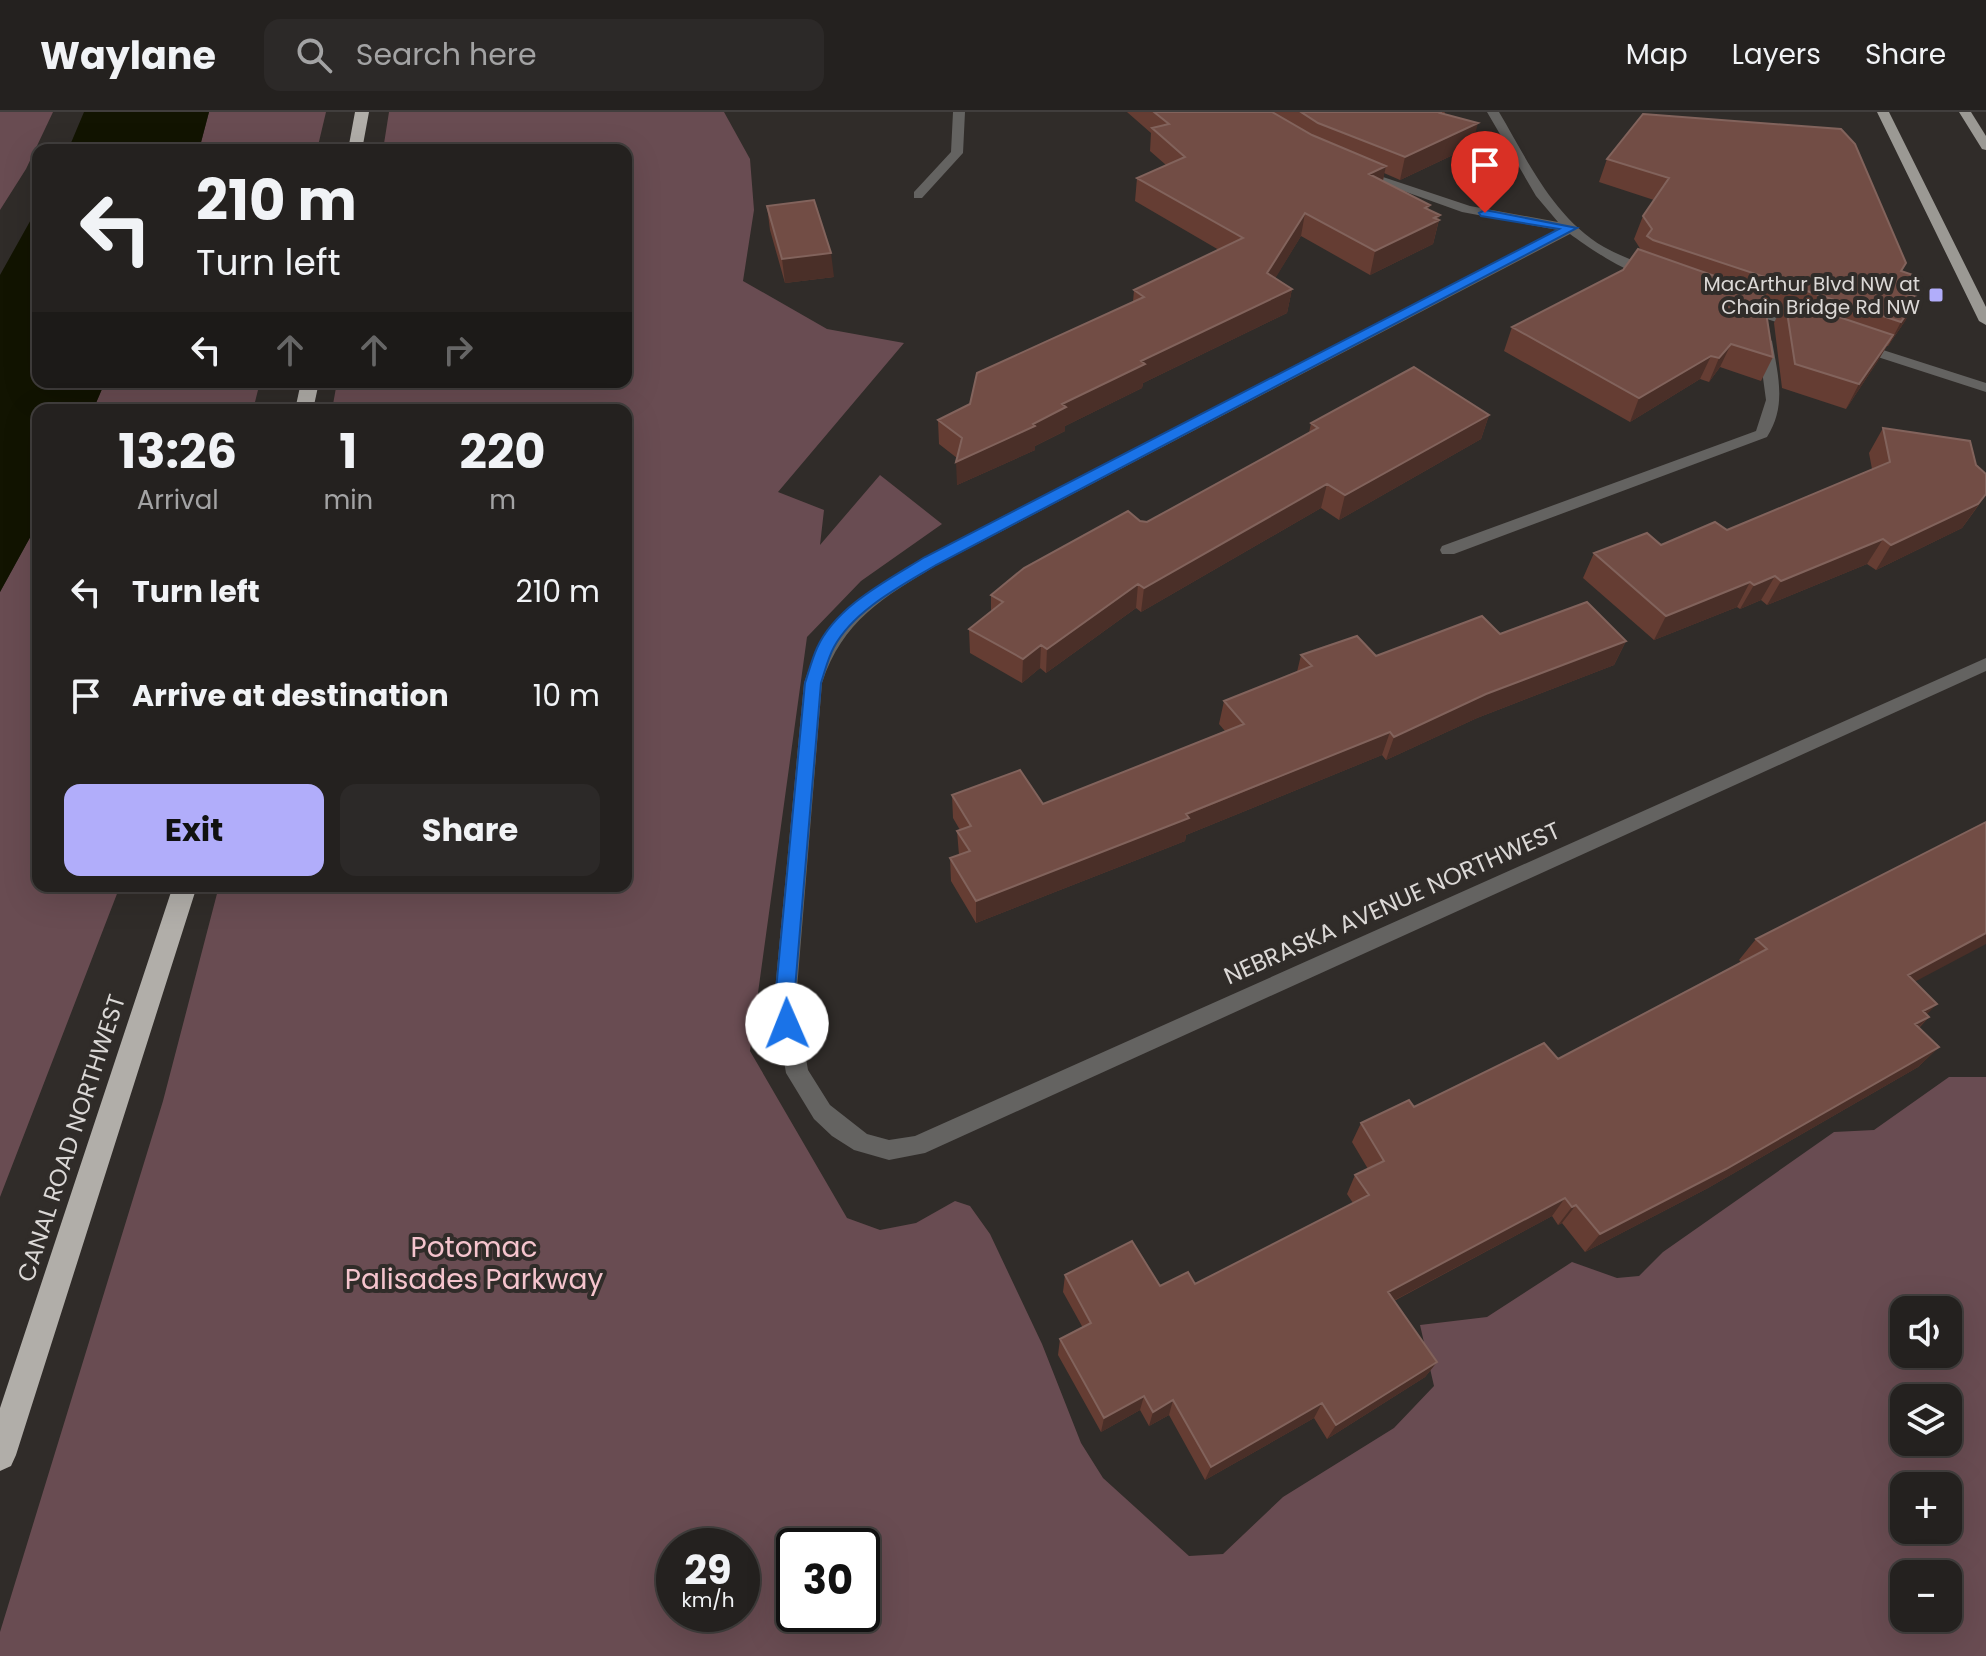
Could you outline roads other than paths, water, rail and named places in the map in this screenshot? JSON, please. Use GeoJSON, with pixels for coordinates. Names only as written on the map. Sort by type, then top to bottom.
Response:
{"type":"FeatureCollection","features":[{"type":"Feature","properties":{"kind":"highway"},"geometry":{"type":"LineString","coordinates":[[356,144],[362,112]]}},
{"type":"Feature","properties":{"kind":"highway","name":"CANAL ROAD NORTHWEST"},"geometry":{"type":"LineString","coordinates":[[0,1455],[183,892]]}},
{"type":"Feature","properties":{"kind":"main road"},"geometry":{"type":"LineString","coordinates":[[1883,112],[1986,321]]}},
{"type":"Feature","properties":{"kind":"main road"},"geometry":{"type":"LineString","coordinates":[[1965,112],[1986,146]]}},
{"type":"Feature","properties":{"kind":"street"},"geometry":{"type":"LineString","coordinates":[[918,195],[957,153],[959,112]]}},
{"type":"Feature","properties":{"kind":"street"},"geometry":{"type":"LineString","coordinates":[[1493,112],[1538,190],[1571,228],[1611,256],[1666,279]]}},
{"type":"Feature","properties":{"kind":"street"},"geometry":{"type":"LineString","coordinates":[[1344,167],[1467,209],[1571,228]]}},
{"type":"Feature","properties":{"kind":"street","name":"NEBRASKA AVENUE NORTHWEST"},"geometry":{"type":"LineString","coordinates":[[1571,228],[931,561],[873,596],[840,627],[825,647],[813,683],[785,1001],[797,1073],[822,1112],[840,1129],[862,1143],[889,1150],[917,1146],[1986,664]]}},
{"type":"Feature","properties":{"kind":"street"},"geometry":{"type":"LineString","coordinates":[[1720,298],[1820,333]]}},
{"type":"Feature","properties":{"kind":"street"},"geometry":{"type":"LineString","coordinates":[[1448,550],[1762,434],[1772,419],[1775,407],[1762,313]]}},
{"type":"Feature","properties":{"kind":"street"},"geometry":{"type":"LineString","coordinates":[[1850,343],[1986,388]]}},
{"type":"Feature","properties":{"kind":"place","name":"MacArthur Blvd NW at Chain Bridge Rd NW"},"geometry":{"type":"Point","coordinates":[1936,295]}},
{"type":"Feature","properties":{"kind":"park label","name":"Potomac Palisades Parkway"},"geometry":{"type":"Point","coordinates":[474,1263]}}]}
